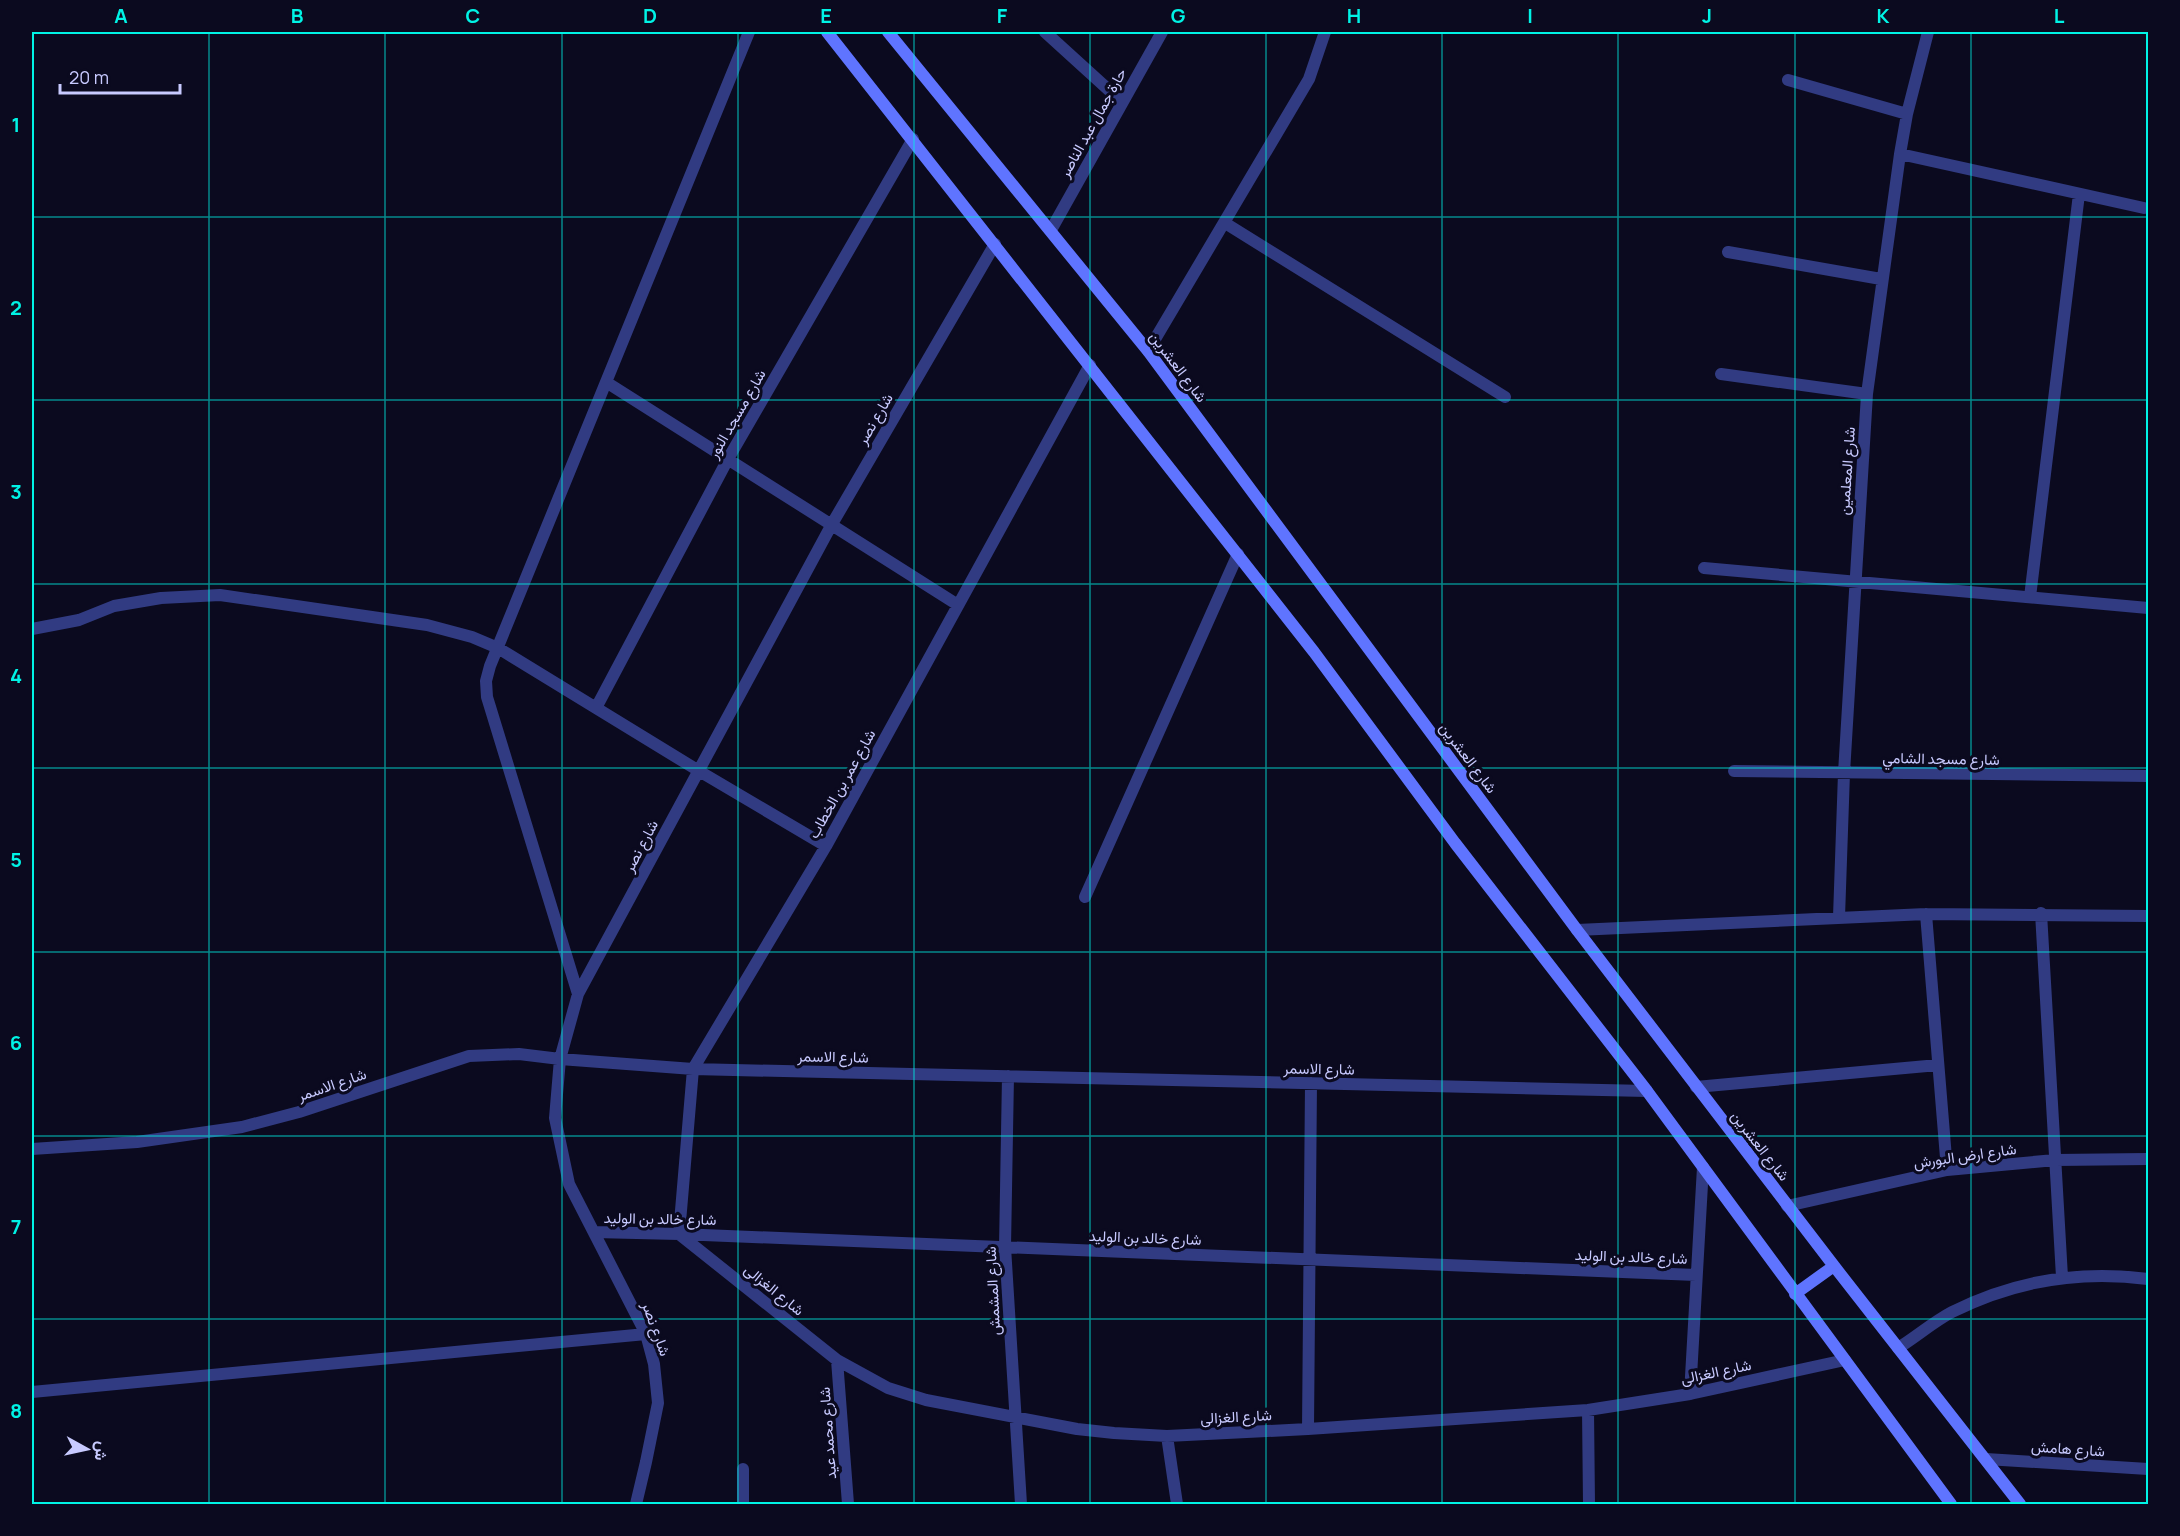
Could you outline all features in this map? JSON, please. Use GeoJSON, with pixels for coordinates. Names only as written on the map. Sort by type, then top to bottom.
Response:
{"type":"FeatureCollection","features":[{"type":"Feature","properties":{"kind":"main road"},"geometry":{"type":"LineString","coordinates":[[827,32],[1314,652],[1455,843],[1647,1091],[1951,1504]]}},
{"type":"Feature","properties":{"kind":"main road","name":"شارع العشرين"},"geometry":{"type":"LineString","coordinates":[[888,32],[1148,351],[1577,930],[1834,1266],[2020,1504]]}},
{"type":"Feature","properties":{"kind":"main road"},"geometry":{"type":"LineString","coordinates":[[1795,1294],[1834,1266]]}},
{"type":"Feature","properties":{"kind":"street"},"geometry":{"type":"LineString","coordinates":[[578,994],[487,697],[486,681],[490,666],[749,32]]}},
{"type":"Feature","properties":{"kind":"street"},"geometry":{"type":"LineString","coordinates":[[1045,32],[1122,102]]}},
{"type":"Feature","properties":{"kind":"street","name":"حارة جمال عبد الناصر"},"geometry":{"type":"LineString","coordinates":[[1051,230],[1162,32]]}},
{"type":"Feature","properties":{"kind":"street"},"geometry":{"type":"LineString","coordinates":[[1148,351],[1309,79],[1325,32]]}},
{"type":"Feature","properties":{"kind":"street","name":"شارع المعلمين"},"geometry":{"type":"LineString","coordinates":[[1839,917],[1844,772],[1867,394],[1900,154],[1907,114],[1928,32]]}},
{"type":"Feature","properties":{"kind":"street"},"geometry":{"type":"LineString","coordinates":[[1788,80],[1907,114]]}},
{"type":"Feature","properties":{"kind":"street","name":"شارع مسجد النور"},"geometry":{"type":"LineString","coordinates":[[596,708],[728,459],[913,139]]}},
{"type":"Feature","properties":{"kind":"street"},"geometry":{"type":"LineString","coordinates":[[1900,154],[2145,208]]}},
{"type":"Feature","properties":{"kind":"street"},"geometry":{"type":"LineString","coordinates":[[2030,597],[2079,194]]}},
{"type":"Feature","properties":{"kind":"street"},"geometry":{"type":"LineString","coordinates":[[1225,223],[1505,397]]}},
{"type":"Feature","properties":{"kind":"street","name":"شارع نصر"},"geometry":{"type":"LineString","coordinates":[[636,1504],[658,1403],[654,1364],[646,1334],[568,1184],[555,1118],[560,1059],[567,1030],[578,994],[832,524],[995,244]]}},
{"type":"Feature","properties":{"kind":"street"},"geometry":{"type":"LineString","coordinates":[[1728,252],[1881,279]]}},
{"type":"Feature","properties":{"kind":"street","name":"شارع عمر بن الخطاب"},"geometry":{"type":"LineString","coordinates":[[679,1234],[693,1069],[826,846],[1090,365]]}},
{"type":"Feature","properties":{"kind":"street"},"geometry":{"type":"LineString","coordinates":[[1720,374],[1867,394]]}},
{"type":"Feature","properties":{"kind":"street"},"geometry":{"type":"LineString","coordinates":[[606,382],[958,605]]}},
{"type":"Feature","properties":{"kind":"street"},"geometry":{"type":"LineString","coordinates":[[1085,897],[1238,554]]}},
{"type":"Feature","properties":{"kind":"street"},"geometry":{"type":"LineString","coordinates":[[1704,568],[2148,608]]}},
{"type":"Feature","properties":{"kind":"street"},"geometry":{"type":"LineString","coordinates":[[32,629],[79,620],[114,606],[161,598],[220,595],[427,625],[472,637],[498,648],[826,846]]}},
{"type":"Feature","properties":{"kind":"street","name":"شارع مسجد الشامي"},"geometry":{"type":"LineString","coordinates":[[1734,771],[2148,776]]}},
{"type":"Feature","properties":{"kind":"street"},"geometry":{"type":"LineString","coordinates":[[1577,930],[1926,914],[2148,916]]}},
{"type":"Feature","properties":{"kind":"street"},"geometry":{"type":"LineString","coordinates":[[1926,914],[1947,1170]]}},
{"type":"Feature","properties":{"kind":"street"},"geometry":{"type":"LineString","coordinates":[[2041,914],[2062,1277]]}},
{"type":"Feature","properties":{"kind":"street","name":"شارع الاسمر"},"geometry":{"type":"LineString","coordinates":[[32,1149],[137,1143],[242,1127],[299,1112],[469,1056],[519,1054],[693,1069],[1647,1091]]}},
{"type":"Feature","properties":{"kind":"street"},"geometry":{"type":"LineString","coordinates":[[1696,1087],[1938,1065]]}},
{"type":"Feature","properties":{"kind":"street","name":"شارع المشمش"},"geometry":{"type":"LineString","coordinates":[[1008,1076],[1005,1247],[1021,1504]]}},
{"type":"Feature","properties":{"kind":"street"},"geometry":{"type":"LineString","coordinates":[[1308,1429],[1311,1083]]}},
{"type":"Feature","properties":{"kind":"street","name":"شارع ارض البورش"},"geometry":{"type":"LineString","coordinates":[[1788,1206],[1947,1170],[2055,1160],[2148,1159]]}},
{"type":"Feature","properties":{"kind":"street"},"geometry":{"type":"LineString","coordinates":[[1690,1394],[1703,1167]]}},
{"type":"Feature","properties":{"kind":"street","name":"شارع خالد بن الوليد"},"geometry":{"type":"LineString","coordinates":[[594,1232],[1696,1275]]}},
{"type":"Feature","properties":{"kind":"street","name":"شارع الغزالى"},"geometry":{"type":"LineString","coordinates":[[679,1234],[837,1360],[888,1388],[926,1400],[1077,1430],[1167,1436],[1588,1410],[1690,1394],[1845,1360]]}},
{"type":"Feature","properties":{"kind":"street"},"geometry":{"type":"LineString","coordinates":[[1898,1348],[1950,1313],[2005,1290],[2062,1277],[2116,1275],[2148,1279]]}},
{"type":"Feature","properties":{"kind":"street"},"geometry":{"type":"LineString","coordinates":[[32,1392],[646,1334]]}},
{"type":"Feature","properties":{"kind":"street","name":"شارع محمد عيد"},"geometry":{"type":"LineString","coordinates":[[837,1360],[848,1504]]}},
{"type":"Feature","properties":{"kind":"street"},"geometry":{"type":"LineString","coordinates":[[1588,1410],[1589,1504]]}},
{"type":"Feature","properties":{"kind":"street"},"geometry":{"type":"LineString","coordinates":[[1167,1436],[1177,1504]]}},
{"type":"Feature","properties":{"kind":"street","name":"شارع هامش"},"geometry":{"type":"LineString","coordinates":[[1986,1459],[2148,1469]]}},
{"type":"Feature","properties":{"kind":"street"},"geometry":{"type":"LineString","coordinates":[[743,1468],[743,1504]]}}]}
